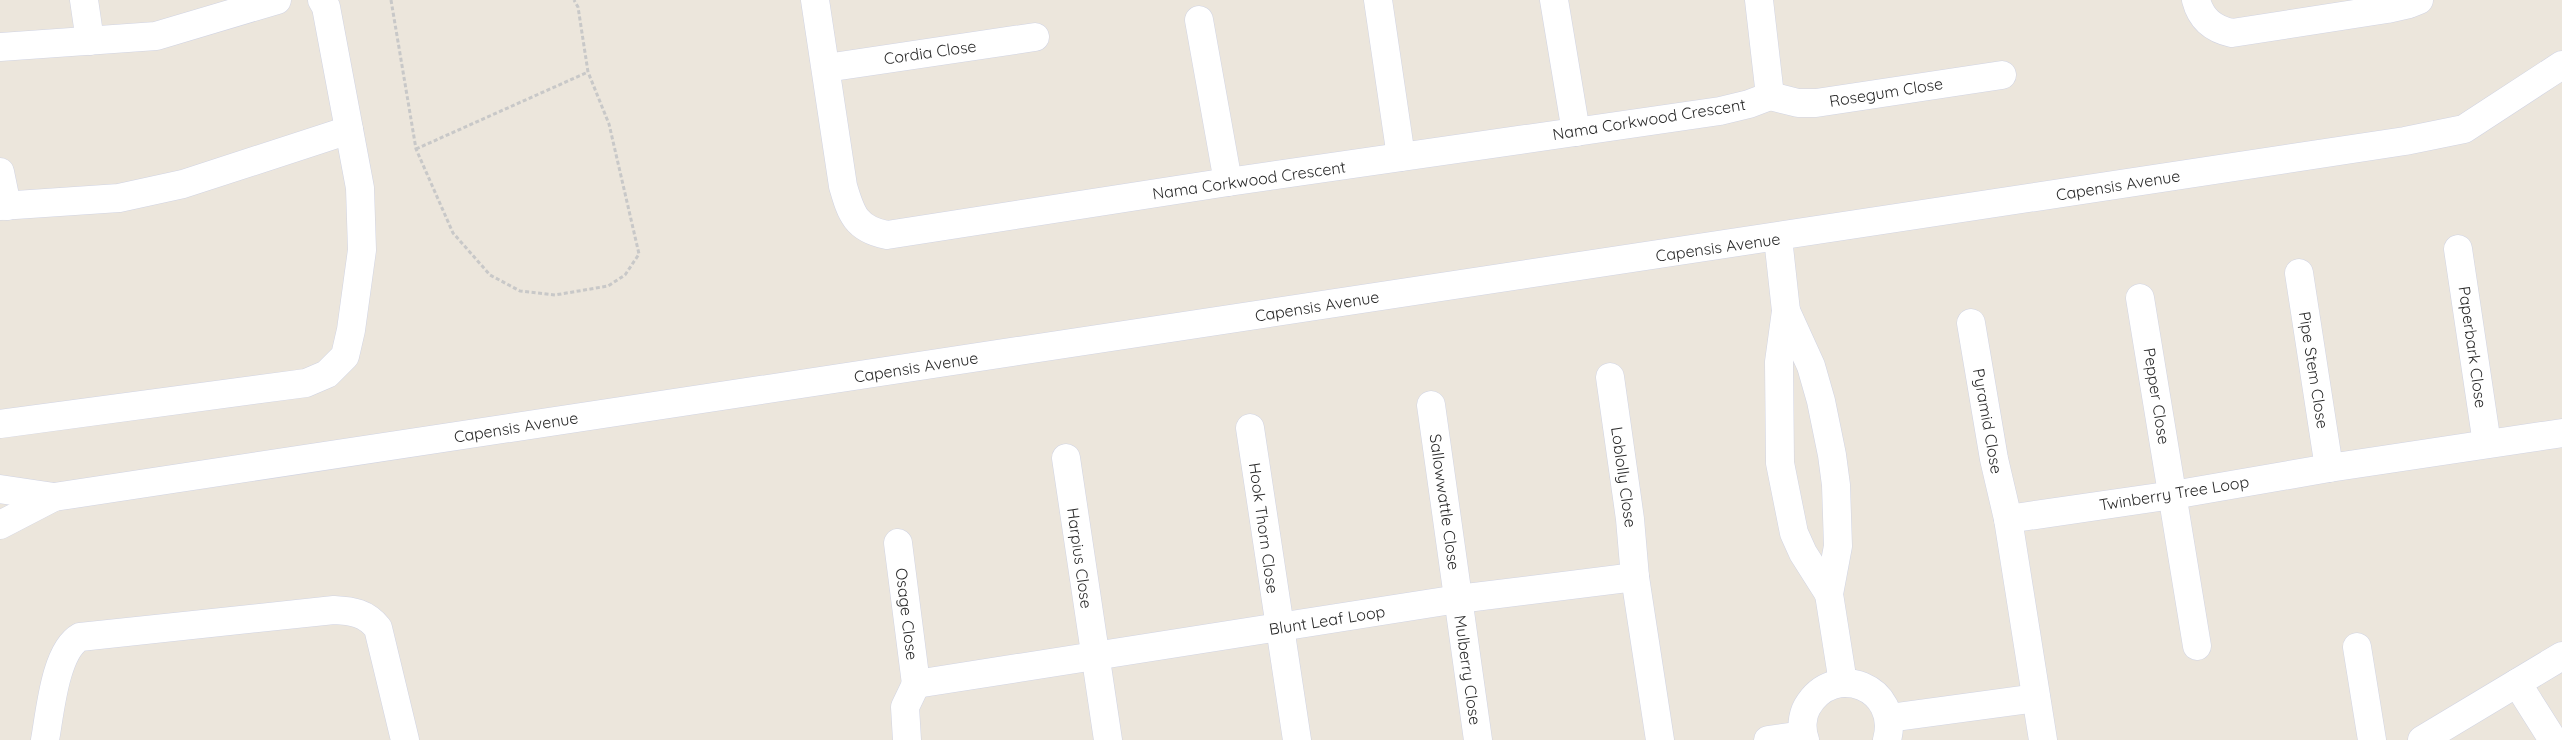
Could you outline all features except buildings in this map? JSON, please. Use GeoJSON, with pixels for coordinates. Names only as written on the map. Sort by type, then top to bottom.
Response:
{"type":"FeatureCollection","features":[{"type":"Feature","properties":{"kind":"street"},"geometry":{"type":"LineString","coordinates":[[84,0],[90,41]]}},
{"type":"Feature","properties":{"kind":"street"},"geometry":{"type":"LineString","coordinates":[[0,47],[156,36],[277,0]]}},
{"type":"Feature","properties":{"kind":"street"},"geometry":{"type":"LineString","coordinates":[[0,424],[306,383],[327,374],[345,356],[351,330],[362,250],[360,188],[326,8],[322,0]]}},
{"type":"Feature","properties":{"kind":"street","name":"Nama Corkwood Crescent"},"geometry":{"type":"LineString","coordinates":[[816,0],[843,186],[849,206],[858,222],[875,233],[887,235],[1228,182],[1720,111],[1749,104],[1770,96]]}},
{"type":"Feature","properties":{"kind":"street"},"geometry":{"type":"LineString","coordinates":[[1378,0],[1401,157]]}},
{"type":"Feature","properties":{"kind":"street"},"geometry":{"type":"LineString","coordinates":[[1554,0],[1576,132]]}},
{"type":"Feature","properties":{"kind":"street"},"geometry":{"type":"LineString","coordinates":[[1759,0],[1770,96]]}},
{"type":"Feature","properties":{"kind":"street"},"geometry":{"type":"LineString","coordinates":[[2196,0],[2202,16],[2208,22],[2223,31],[2232,33],[2386,4],[2410,4],[2420,0]]}},
{"type":"Feature","properties":{"kind":"street"},"geometry":{"type":"LineString","coordinates":[[1199,20],[1228,182]]}},
{"type":"Feature","properties":{"kind":"street","name":"Cordia Close"},"geometry":{"type":"LineString","coordinates":[[826,68],[1035,37]]}},
{"type":"Feature","properties":{"kind":"street","name":"Capensis Avenue"},"geometry":{"type":"LineString","coordinates":[[0,489],[54,497],[1778,238],[2441,135],[2464,128],[2481,119],[2562,66]]}},
{"type":"Feature","properties":{"kind":"street","name":"Rosegum Close"},"geometry":{"type":"LineString","coordinates":[[1770,96],[1798,103],[1816,103],[2002,75]]}},
{"type":"Feature","properties":{"kind":"street"},"geometry":{"type":"LineString","coordinates":[[0,172],[3,206],[119,198],[183,184],[349,130]]}},
{"type":"Feature","properties":{"kind":"street"},"geometry":{"type":"LineString","coordinates":[[1778,238],[1786,311],[1779,362],[1780,462],[1794,533],[1803,554],[1829,594]]}},
{"type":"Feature","properties":{"kind":"street","name":"Paperbark Close"},"geometry":{"type":"LineString","coordinates":[[2458,249],[2487,444]]}},
{"type":"Feature","properties":{"kind":"street","name":"Pipe Stem Close"},"geometry":{"type":"LineString","coordinates":[[2299,273],[2329,468]]}},
{"type":"Feature","properties":{"kind":"street","name":"Pepper Close"},"geometry":{"type":"LineString","coordinates":[[2140,298],[2198,646]]}},
{"type":"Feature","properties":{"kind":"street"},"geometry":{"type":"LineString","coordinates":[[1786,311],[1811,366],[1821,401],[1832,455],[1836,485],[1838,546],[1829,594],[1843,683]]}},
{"type":"Feature","properties":{"kind":"street","name":"Pyramid Close"},"geometry":{"type":"LineString","coordinates":[[1971,323],[1994,459],[2008,519]]}},
{"type":"Feature","properties":{"kind":"street","name":"Loblolly Close"},"geometry":{"type":"LineString","coordinates":[[1610,377],[1630,519],[1635,577]]}},
{"type":"Feature","properties":{"kind":"street","name":"Sallowwattle Close"},"geometry":{"type":"LineString","coordinates":[[1431,405],[1458,600]]}},
{"type":"Feature","properties":{"kind":"street","name":"Hook Thorn Close"},"geometry":{"type":"LineString","coordinates":[[1250,428],[1297,740]]}},
{"type":"Feature","properties":{"kind":"street","name":"Twinberry Tree Loop"},"geometry":{"type":"LineString","coordinates":[[2008,519],[2173,495],[2329,468],[2562,434]]}},
{"type":"Feature","properties":{"kind":"street","name":"Harpius Close"},"geometry":{"type":"LineString","coordinates":[[1066,458],[1094,657],[1108,740]]}},
{"type":"Feature","properties":{"kind":"street","name":"Capensis Avenue"},"geometry":{"type":"LineString","coordinates":[[0,495],[3,506],[0,524]]}},
{"type":"Feature","properties":{"kind":"street","name":"Capensis Avenue"},"geometry":{"type":"LineString","coordinates":[[0,524],[54,497]]}},
{"type":"Feature","properties":{"kind":"street"},"geometry":{"type":"LineString","coordinates":[[2008,519],[2043,740]]}},
{"type":"Feature","properties":{"kind":"street","name":"Osage Close"},"geometry":{"type":"LineString","coordinates":[[898,543],[916,684]]}},
{"type":"Feature","properties":{"kind":"street"},"geometry":{"type":"LineString","coordinates":[[1635,577],[1660,740]]}},
{"type":"Feature","properties":{"kind":"street","name":"Blunt Leaf Loop"},"geometry":{"type":"LineString","coordinates":[[916,684],[1458,600],[1635,577]]}},
{"type":"Feature","properties":{"kind":"street","name":"Mulberry Close"},"geometry":{"type":"LineString","coordinates":[[1458,600],[1478,740]]}},
{"type":"Feature","properties":{"kind":"street"},"geometry":{"type":"LineString","coordinates":[[45,740],[64,656],[74,641],[80,637],[334,610],[362,614],[371,619],[378,628],[405,740]]}},
{"type":"Feature","properties":{"kind":"street"},"geometry":{"type":"LineString","coordinates":[[2357,647],[2372,740]]}},
{"type":"Feature","properties":{"kind":"street"},"geometry":{"type":"LineString","coordinates":[[2422,740],[2562,656]]}},
{"type":"Feature","properties":{"kind":"street"},"geometry":{"type":"LineString","coordinates":[[1768,740],[1804,738],[1802,723],[1811,700],[1820,691],[1843,683],[1854,683],[1873,692],[1880,699],[1888,729],[2036,698]]}},
{"type":"Feature","properties":{"kind":"street"},"geometry":{"type":"LineString","coordinates":[[2517,683],[2553,740]]}},
{"type":"Feature","properties":{"kind":"street"},"geometry":{"type":"LineString","coordinates":[[907,740],[905,707],[916,684]]}},
{"type":"Feature","properties":{"kind":"path"},"geometry":{"type":"LineString","coordinates":[[392,0],[416,149],[453,233],[490,275],[520,291],[555,295],[608,286],[626,275],[639,254],[609,124],[588,72],[578,7],[574,0]]}},
{"type":"Feature","properties":{"kind":"path"},"geometry":{"type":"LineString","coordinates":[[416,149],[588,72]]}}]}
